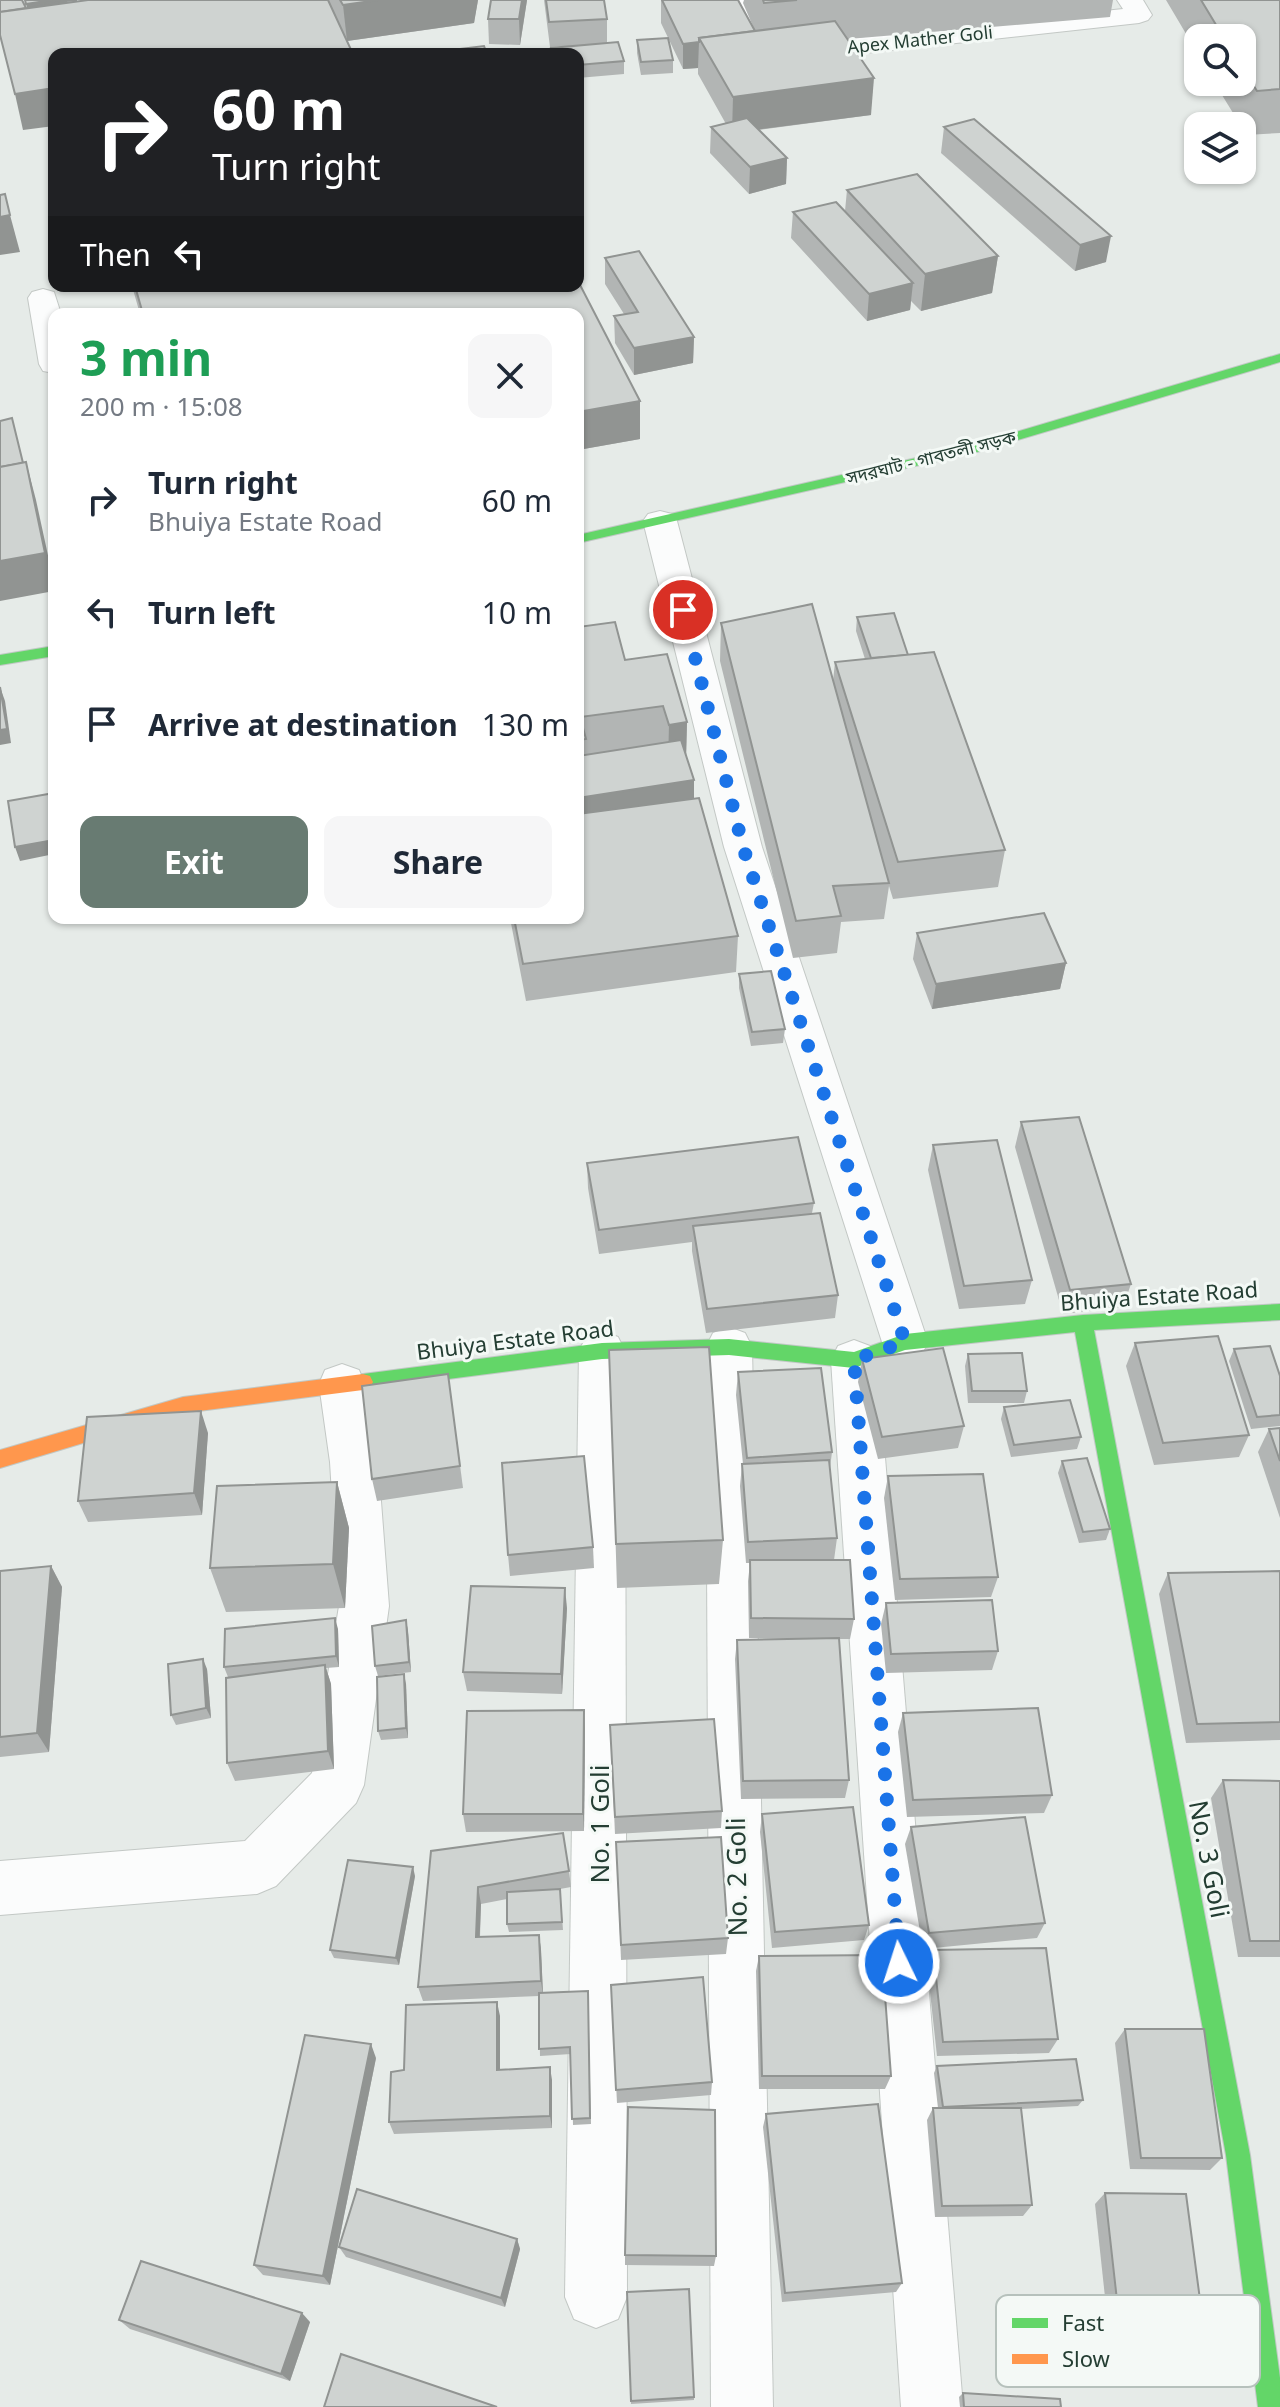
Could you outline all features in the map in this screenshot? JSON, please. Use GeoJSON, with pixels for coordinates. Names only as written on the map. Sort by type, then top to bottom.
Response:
{"type":"FeatureCollection","features":[{"type":"Feature","properties":{"kind":"main road","name":"সদরঘাট - গাবতলী সড়ক"},"geometry":{"type":"LineString","coordinates":[[584,538],[972,449],[1280,358]]}},
{"type":"Feature","properties":{"kind":"main road"},"geometry":{"type":"LineString","coordinates":[[0,660],[48,652]]}},
{"type":"Feature","properties":{"kind":"main road","name":"Bhuiya Estate Road"},"geometry":{"type":"LineString","coordinates":[[0,1459],[183,1405],[602,1351],[729,1347],[854,1360],[905,1342],[1083,1323],[1280,1312]]}},
{"type":"Feature","properties":{"kind":"main road","name":"No. 3 Goli"},"geometry":{"type":"LineString","coordinates":[[1083,1323],[1238,2155],[1256,2295]]}},
{"type":"Feature","properties":{"kind":"main road","name":"No. 3 Goli"},"geometry":{"type":"LineString","coordinates":[[1260,2323],[1271,2407]]}},
{"type":"Feature","properties":{"kind":"street","name":"Apex Mather Goli"},"geometry":{"type":"LineString","coordinates":[[736,0],[764,56],[1134,8]]}},
{"type":"Feature","properties":{"kind":"street"},"geometry":{"type":"LineString","coordinates":[[43,298],[48,328]]}},
{"type":"Feature","properties":{"kind":"street"},"geometry":{"type":"LineString","coordinates":[[660,521],[743,847],[905,1342]]}},
{"type":"Feature","properties":{"kind":"street","name":"No. 2 Goli"},"geometry":{"type":"LineString","coordinates":[[729,1347],[742,2407]]}},
{"type":"Feature","properties":{"kind":"street","name":"No. 1 Goli"},"geometry":{"type":"LineString","coordinates":[[596,2297],[602,1351]]}},
{"type":"Feature","properties":{"kind":"street"},"geometry":{"type":"LineString","coordinates":[[854,1360],[932,2407]]}},
{"type":"Feature","properties":{"kind":"street"},"geometry":{"type":"LineString","coordinates":[[0,1888],[257,1867],[337,1785],[364,1606],[354,1462],[342,1384]]}},
{"type":"Feature","properties":{"kind":"building"},"geometry":{"type":"Polygon","coordinates":[[[0,0],[22,0],[26,8],[0,12],[0,0]]]}},
{"type":"Feature","properties":{"kind":"building"},"geometry":{"type":"Polygon","coordinates":[[[25,0],[52,0],[26,4],[25,0]]]}},
{"type":"Feature","properties":{"kind":"building"},"geometry":{"type":"Polygon","coordinates":[[[72,0],[76,2],[27,8],[72,0]]]}},
{"type":"Feature","properties":{"kind":"building"},"geometry":{"type":"Polygon","coordinates":[[[88,0],[328,0],[350,48],[48,48],[48,89],[15,94],[0,35],[0,12],[88,0]]]}},
{"type":"Feature","properties":{"kind":"building"},"geometry":{"type":"Polygon","coordinates":[[[340,0],[378,0],[343,5],[340,0]]]}},
{"type":"Feature","properties":{"kind":"building"},"geometry":{"type":"Polygon","coordinates":[[[491,0],[522,0],[519,19],[488,19],[491,0]]]}},
{"type":"Feature","properties":{"kind":"building"},"geometry":{"type":"Polygon","coordinates":[[[546,0],[604,0],[607,19],[549,22],[546,0]]]}},
{"type":"Feature","properties":{"kind":"building"},"geometry":{"type":"Polygon","coordinates":[[[662,0],[738,0],[755,31],[699,38],[699,42],[683,44],[662,0]]]}},
{"type":"Feature","properties":{"kind":"building"},"geometry":{"type":"Polygon","coordinates":[[[763,0],[797,0],[764,3],[763,0]]]}},
{"type":"Feature","properties":{"kind":"building"},"geometry":{"type":"Polygon","coordinates":[[[1201,0],[1280,0],[1280,89],[1256,89],[1256,24],[1216,24],[1201,0]]]}},
{"type":"Feature","properties":{"kind":"building"},"geometry":{"type":"Polygon","coordinates":[[[835,21],[874,78],[733,97],[699,38],[835,21]]]}},
{"type":"Feature","properties":{"kind":"building"},"geometry":{"type":"Polygon","coordinates":[[[668,38],[673,60],[641,62],[637,40],[668,38]]]}},
{"type":"Feature","properties":{"kind":"building"},"geometry":{"type":"Polygon","coordinates":[[[618,42],[624,61],[584,64],[584,48],[551,48],[618,42]]]}},
{"type":"Feature","properties":{"kind":"building"},"geometry":{"type":"Polygon","coordinates":[[[747,118],[787,158],[750,167],[711,127],[747,118]]]}},
{"type":"Feature","properties":{"kind":"building"},"geometry":{"type":"Polygon","coordinates":[[[974,119],[1111,236],[1080,245],[944,127],[974,119]]]}},
{"type":"Feature","properties":{"kind":"building"},"geometry":{"type":"Polygon","coordinates":[[[917,174],[998,256],[925,274],[847,190],[917,174]]]}},
{"type":"Feature","properties":{"kind":"building"},"geometry":{"type":"Polygon","coordinates":[[[5,194],[10,215],[0,217],[0,195],[5,194]]]}},
{"type":"Feature","properties":{"kind":"building"},"geometry":{"type":"Polygon","coordinates":[[[836,202],[913,283],[869,294],[793,212],[836,202]]]}},
{"type":"Feature","properties":{"kind":"building"},"geometry":{"type":"Polygon","coordinates":[[[639,251],[694,337],[634,348],[614,316],[638,312],[605,258],[639,251]]]}},
{"type":"Feature","properties":{"kind":"building"},"geometry":{"type":"Polygon","coordinates":[[[137,292],[584,292],[640,401],[584,411],[584,308],[141,308],[137,292]]]}},
{"type":"Feature","properties":{"kind":"building"},"geometry":{"type":"Polygon","coordinates":[[[12,418],[23,463],[0,467],[0,421],[12,418]]]}},
{"type":"Feature","properties":{"kind":"building"},"geometry":{"type":"Polygon","coordinates":[[[26,462],[45,553],[0,561],[0,467],[26,462]]]}},
{"type":"Feature","properties":{"kind":"building"},"geometry":{"type":"Polygon","coordinates":[[[812,604],[889,883],[833,886],[841,916],[796,921],[721,623],[812,604]]]}},
{"type":"Feature","properties":{"kind":"building"},"geometry":{"type":"Polygon","coordinates":[[[894,613],[908,655],[871,658],[857,617],[894,613]]]}},
{"type":"Feature","properties":{"kind":"building"},"geometry":{"type":"Polygon","coordinates":[[[615,622],[625,660],[667,654],[687,722],[669,725],[663,706],[584,716],[584,626],[615,622]]]}},
{"type":"Feature","properties":{"kind":"building"},"geometry":{"type":"Polygon","coordinates":[[[934,652],[1005,850],[898,862],[835,662],[934,652]]]}},
{"type":"Feature","properties":{"kind":"building"},"geometry":{"type":"Polygon","coordinates":[[[0,687],[7,729],[0,730],[0,687]]]}},
{"type":"Feature","properties":{"kind":"building"},"geometry":{"type":"Polygon","coordinates":[[[681,740],[694,780],[584,797],[584,755],[681,740]]]}},
{"type":"Feature","properties":{"kind":"building"},"geometry":{"type":"Polygon","coordinates":[[[48,794],[48,841],[15,847],[8,801],[48,794]]]}},
{"type":"Feature","properties":{"kind":"building"},"geometry":{"type":"Polygon","coordinates":[[[699,798],[738,936],[523,964],[515,924],[584,924],[584,813],[699,798]]]}},
{"type":"Feature","properties":{"kind":"building"},"geometry":{"type":"Polygon","coordinates":[[[1044,913],[1066,963],[936,984],[917,933],[1044,913]]]}},
{"type":"Feature","properties":{"kind":"building"},"geometry":{"type":"Polygon","coordinates":[[[771,971],[785,1029],[752,1032],[739,974],[771,971]]]}},
{"type":"Feature","properties":{"kind":"building"},"geometry":{"type":"Polygon","coordinates":[[[1079,1117],[1131,1284],[1070,1290],[1021,1122],[1079,1117]]]}},
{"type":"Feature","properties":{"kind":"building"},"geometry":{"type":"Polygon","coordinates":[[[798,1137],[814,1203],[599,1230],[587,1163],[798,1137]]]}},
{"type":"Feature","properties":{"kind":"building"},"geometry":{"type":"Polygon","coordinates":[[[997,1140],[1032,1280],[964,1286],[933,1145],[997,1140]]]}},
{"type":"Feature","properties":{"kind":"building"},"geometry":{"type":"Polygon","coordinates":[[[820,1213],[838,1295],[707,1309],[693,1226],[820,1213]]]}},
{"type":"Feature","properties":{"kind":"building"},"geometry":{"type":"Polygon","coordinates":[[[1218,1336],[1249,1435],[1163,1443],[1135,1343],[1218,1336]]]}},
{"type":"Feature","properties":{"kind":"building"},"geometry":{"type":"Polygon","coordinates":[[[1270,1346],[1280,1376],[1280,1415],[1257,1417],[1234,1349],[1270,1346]]]}},
{"type":"Feature","properties":{"kind":"building"},"geometry":{"type":"Polygon","coordinates":[[[709,1347],[723,1540],[616,1544],[609,1350],[709,1347]]]}},
{"type":"Feature","properties":{"kind":"building"},"geometry":{"type":"Polygon","coordinates":[[[943,1348],[964,1426],[882,1437],[862,1359],[943,1348]]]}},
{"type":"Feature","properties":{"kind":"building"},"geometry":{"type":"Polygon","coordinates":[[[1022,1353],[1027,1391],[972,1391],[968,1354],[1022,1353]]]}},
{"type":"Feature","properties":{"kind":"building"},"geometry":{"type":"Polygon","coordinates":[[[821,1368],[832,1452],[747,1458],[738,1372],[821,1368]]]}},
{"type":"Feature","properties":{"kind":"building"},"geometry":{"type":"Polygon","coordinates":[[[448,1374],[460,1466],[372,1479],[362,1386],[448,1374]]]}},
{"type":"Feature","properties":{"kind":"building"},"geometry":{"type":"Polygon","coordinates":[[[1070,1400],[1081,1437],[1014,1445],[1004,1407],[1070,1400]]]}},
{"type":"Feature","properties":{"kind":"building"},"geometry":{"type":"Polygon","coordinates":[[[201,1411],[194,1493],[78,1501],[87,1417],[201,1411]]]}},
{"type":"Feature","properties":{"kind":"building"},"geometry":{"type":"Polygon","coordinates":[[[1280,1428],[1280,1461],[1269,1429],[1280,1428]]]}},
{"type":"Feature","properties":{"kind":"building"},"geometry":{"type":"Polygon","coordinates":[[[584,1456],[593,1547],[508,1555],[502,1463],[584,1456]]]}},
{"type":"Feature","properties":{"kind":"building"},"geometry":{"type":"Polygon","coordinates":[[[1087,1458],[1110,1529],[1083,1532],[1062,1461],[1087,1458]]]}},
{"type":"Feature","properties":{"kind":"building"},"geometry":{"type":"Polygon","coordinates":[[[829,1460],[837,1538],[748,1542],[742,1464],[829,1460]]]}},
{"type":"Feature","properties":{"kind":"building"},"geometry":{"type":"Polygon","coordinates":[[[983,1474],[998,1577],[900,1579],[888,1476],[983,1474]]]}},
{"type":"Feature","properties":{"kind":"building"},"geometry":{"type":"Polygon","coordinates":[[[337,1482],[333,1564],[210,1568],[217,1486],[337,1482]]]}},
{"type":"Feature","properties":{"kind":"building"},"geometry":{"type":"Polygon","coordinates":[[[750,1560],[850,1560],[854,1619],[751,1618],[750,1560]]]}},
{"type":"Feature","properties":{"kind":"building"},"geometry":{"type":"Polygon","coordinates":[[[51,1566],[37,1733],[0,1737],[0,1571],[51,1566]]]}},
{"type":"Feature","properties":{"kind":"building"},"geometry":{"type":"Polygon","coordinates":[[[1280,1571],[1280,1722],[1197,1724],[1168,1573],[1280,1571]]]}},
{"type":"Feature","properties":{"kind":"building"},"geometry":{"type":"Polygon","coordinates":[[[471,1586],[565,1588],[561,1674],[463,1672],[471,1586]]]}},
{"type":"Feature","properties":{"kind":"building"},"geometry":{"type":"Polygon","coordinates":[[[992,1600],[998,1651],[891,1654],[886,1603],[992,1600]]]}},
{"type":"Feature","properties":{"kind":"building"},"geometry":{"type":"Polygon","coordinates":[[[335,1618],[336,1656],[224,1667],[225,1629],[335,1618]]]}},
{"type":"Feature","properties":{"kind":"building"},"geometry":{"type":"Polygon","coordinates":[[[406,1620],[409,1662],[375,1666],[372,1626],[406,1620]]]}},
{"type":"Feature","properties":{"kind":"building"},"geometry":{"type":"Polygon","coordinates":[[[839,1638],[849,1780],[743,1781],[737,1640],[839,1638]]]}},
{"type":"Feature","properties":{"kind":"building"},"geometry":{"type":"Polygon","coordinates":[[[203,1659],[206,1708],[171,1715],[168,1664],[203,1659]]]}},
{"type":"Feature","properties":{"kind":"building"},"geometry":{"type":"Polygon","coordinates":[[[325,1665],[328,1751],[227,1763],[226,1678],[325,1665]]]}},
{"type":"Feature","properties":{"kind":"building"},"geometry":{"type":"Polygon","coordinates":[[[404,1674],[406,1728],[378,1731],[377,1677],[404,1674]]]}},
{"type":"Feature","properties":{"kind":"building"},"geometry":{"type":"Polygon","coordinates":[[[1038,1708],[1052,1795],[913,1800],[903,1713],[1038,1708]]]}},
{"type":"Feature","properties":{"kind":"building"},"geometry":{"type":"Polygon","coordinates":[[[584,1710],[583,1814],[463,1814],[467,1711],[584,1710]]]}},
{"type":"Feature","properties":{"kind":"building"},"geometry":{"type":"Polygon","coordinates":[[[714,1719],[722,1811],[615,1817],[610,1725],[714,1719]]]}},
{"type":"Feature","properties":{"kind":"building"},"geometry":{"type":"Polygon","coordinates":[[[1223,1780],[1280,1781],[1280,1941],[1250,1941],[1223,1780]]]}},
{"type":"Feature","properties":{"kind":"building"},"geometry":{"type":"Polygon","coordinates":[[[853,1807],[869,1925],[775,1932],[762,1814],[853,1807]]]}},
{"type":"Feature","properties":{"kind":"building"},"geometry":{"type":"Polygon","coordinates":[[[1025,1817],[1045,1923],[929,1933],[911,1827],[1025,1817]]]}},
{"type":"Feature","properties":{"kind":"building"},"geometry":{"type":"Polygon","coordinates":[[[563,1833],[569,1871],[478,1887],[476,1937],[539,1935],[541,1981],[418,1987],[431,1851],[563,1833]]]}},
{"type":"Feature","properties":{"kind":"building"},"geometry":{"type":"Polygon","coordinates":[[[721,1837],[728,1938],[621,1945],[616,1842],[721,1837]]]}},
{"type":"Feature","properties":{"kind":"building"},"geometry":{"type":"Polygon","coordinates":[[[348,1860],[413,1867],[396,1958],[330,1950],[348,1860]]]}},
{"type":"Feature","properties":{"kind":"building"},"geometry":{"type":"Polygon","coordinates":[[[560,1889],[562,1922],[507,1924],[507,1892],[560,1889]]]}},
{"type":"Feature","properties":{"kind":"building"},"geometry":{"type":"Polygon","coordinates":[[[1046,1948],[1058,2039],[943,2042],[933,1950],[1046,1948]]]}},
{"type":"Feature","properties":{"kind":"building"},"geometry":{"type":"Polygon","coordinates":[[[882,1955],[891,2076],[762,2076],[759,1956],[882,1955]]]}},
{"type":"Feature","properties":{"kind":"building"},"geometry":{"type":"Polygon","coordinates":[[[703,1977],[712,2082],[616,2090],[611,1985],[703,1977]]]}},
{"type":"Feature","properties":{"kind":"building"},"geometry":{"type":"Polygon","coordinates":[[[588,1991],[590,2118],[572,2119],[570,2047],[539,2049],[539,1993],[588,1991]]]}},
{"type":"Feature","properties":{"kind":"building"},"geometry":{"type":"Polygon","coordinates":[[[497,2002],[497,2070],[550,2067],[550,2116],[389,2122],[391,2072],[404,2070],[406,2005],[497,2002]]]}},
{"type":"Feature","properties":{"kind":"building"},"geometry":{"type":"Polygon","coordinates":[[[1125,2029],[1204,2029],[1222,2158],[1141,2158],[1125,2029]]]}},
{"type":"Feature","properties":{"kind":"building"},"geometry":{"type":"Polygon","coordinates":[[[305,2035],[371,2044],[323,2276],[254,2265],[305,2035]]]}},
{"type":"Feature","properties":{"kind":"building"},"geometry":{"type":"Polygon","coordinates":[[[1076,2059],[1083,2100],[943,2107],[937,2066],[1076,2059]]]}},
{"type":"Feature","properties":{"kind":"building"},"geometry":{"type":"Polygon","coordinates":[[[878,2104],[902,2283],[785,2293],[766,2114],[878,2104]]]}},
{"type":"Feature","properties":{"kind":"building"},"geometry":{"type":"Polygon","coordinates":[[[628,2107],[715,2110],[716,2256],[625,2255],[628,2107]]]}},
{"type":"Feature","properties":{"kind":"building"},"geometry":{"type":"Polygon","coordinates":[[[933,2108],[1021,2108],[1032,2205],[942,2206],[933,2108]]]}},
{"type":"Feature","properties":{"kind":"building"},"geometry":{"type":"Polygon","coordinates":[[[357,2189],[517,2239],[501,2298],[339,2247],[357,2189]]]}},
{"type":"Feature","properties":{"kind":"building"},"geometry":{"type":"Polygon","coordinates":[[[1105,2193],[1186,2194],[1199,2295],[1116,2295],[1105,2193]]]}},
{"type":"Feature","properties":{"kind":"building"},"geometry":{"type":"Polygon","coordinates":[[[141,2261],[302,2313],[281,2374],[119,2320],[141,2261]]]}},
{"type":"Feature","properties":{"kind":"building"},"geometry":{"type":"Polygon","coordinates":[[[689,2289],[694,2397],[631,2401],[627,2292],[689,2289]]]}},
{"type":"Feature","properties":{"kind":"building"},"geometry":{"type":"Polygon","coordinates":[[[341,2354],[497,2407],[324,2407],[341,2354]]]}},
{"type":"Feature","properties":{"kind":"building"},"geometry":{"type":"Polygon","coordinates":[[[963,2393],[1060,2399],[1061,2407],[964,2407],[963,2393]]]}},
{"type":"Feature","properties":{"kind":"traffic: fast"},"geometry":{"type":"LineString","coordinates":[[584,538],[972,449],[1280,358]]}},
{"type":"Feature","properties":{"kind":"traffic: fast"},"geometry":{"type":"LineString","coordinates":[[0,660],[48,652]]}},
{"type":"Feature","properties":{"kind":"traffic: fast"},"geometry":{"type":"LineString","coordinates":[[363,1382],[602,1351],[729,1347],[854,1360],[905,1342],[1083,1323],[1280,1312]]}},
{"type":"Feature","properties":{"kind":"traffic: fast"},"geometry":{"type":"LineString","coordinates":[[1083,1323],[1238,2155],[1256,2295]]}},
{"type":"Feature","properties":{"kind":"traffic: fast"},"geometry":{"type":"LineString","coordinates":[[1260,2323],[1271,2407]]}},
{"type":"Feature","properties":{"kind":"traffic: slow"},"geometry":{"type":"LineString","coordinates":[[0,1459],[183,1405],[363,1382]]}},
{"type":"Feature","properties":{"kind":"route"},"geometry":{"type":"LineString","coordinates":[[683,610],[743,847],[905,1342],[854,1360],[899,1963]]}}]}
